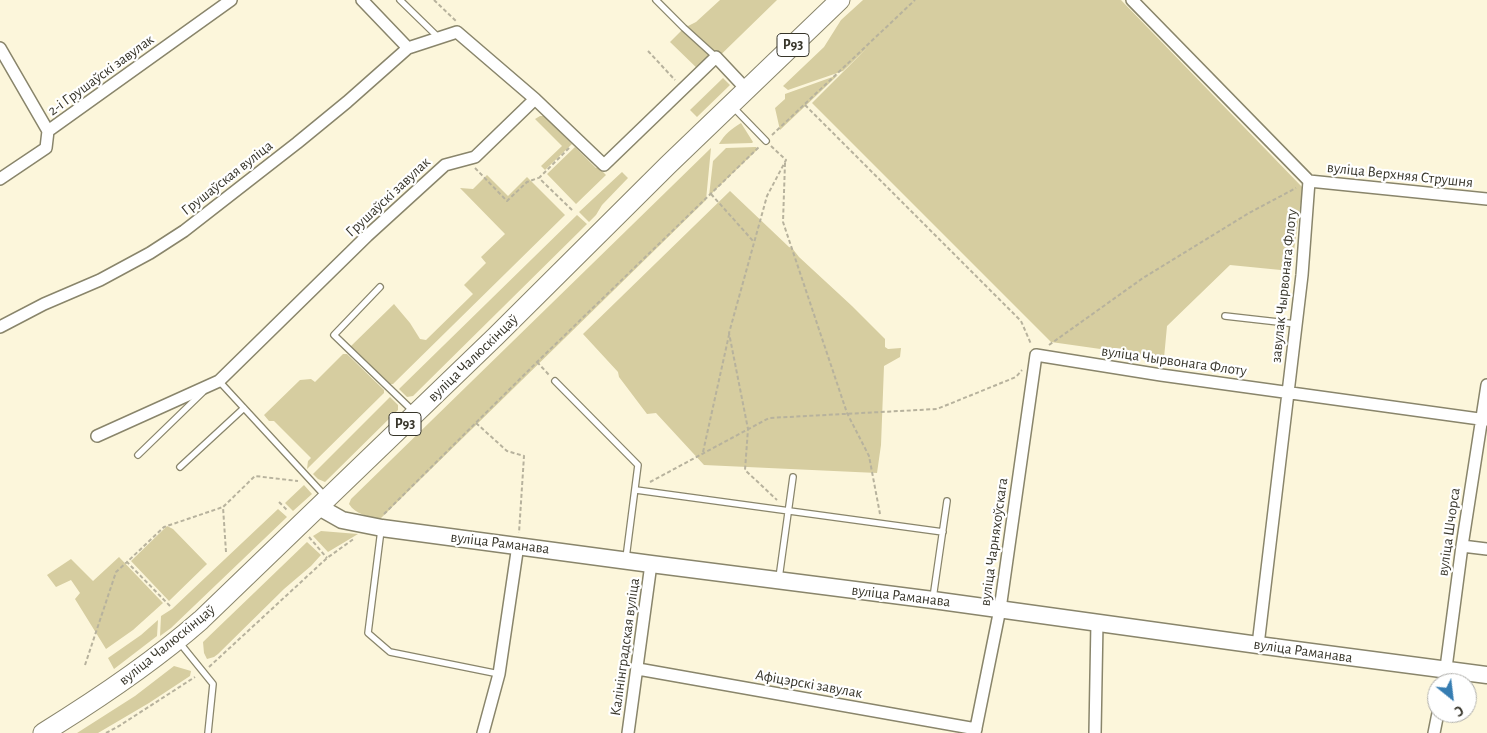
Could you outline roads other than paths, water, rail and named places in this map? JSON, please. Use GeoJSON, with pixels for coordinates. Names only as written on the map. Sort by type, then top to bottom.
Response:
{"type":"FeatureCollection","features":[{"type":"Feature","properties":{"kind":"main road","name":"вуліца Чалюскінцаў"},"geometry":{"type":"LineString","coordinates":[[42,733],[114,688],[178,641],[201,620],[416,414],[730,105],[840,0]]}},
{"type":"Feature","properties":{"kind":"main road","name":"вуліца Раманава"},"geometry":{"type":"LineString","coordinates":[[324,503],[342,520],[377,527],[1097,622],[1258,645],[1427,673]]}},
{"type":"Feature","properties":{"kind":"street","name":"2-і Грушаўскі завулак"},"geometry":{"type":"LineString","coordinates":[[0,179],[46,148],[48,132],[231,0]]}},
{"type":"Feature","properties":{"kind":"street"},"geometry":{"type":"LineString","coordinates":[[362,0],[408,48]]}},
{"type":"Feature","properties":{"kind":"street"},"geometry":{"type":"LineString","coordinates":[[1132,0],[1309,182]]}},
{"type":"Feature","properties":{"kind":"street","name":"Грушаўская вуліца"},"geometry":{"type":"LineString","coordinates":[[0,328],[44,304],[100,280],[150,253],[184,231],[297,143],[408,48],[457,32],[535,99]]}},
{"type":"Feature","properties":{"kind":"street"},"geometry":{"type":"LineString","coordinates":[[0,48],[48,132]]}},
{"type":"Feature","properties":{"kind":"street"},"geometry":{"type":"LineString","coordinates":[[535,99],[604,165],[716,58],[747,90]]}},
{"type":"Feature","properties":{"kind":"street","name":"Грушаўскі завулак"},"geometry":{"type":"LineString","coordinates":[[97,436],[215,383],[366,236],[445,165],[475,157],[535,99]]}},
{"type":"Feature","properties":{"kind":"street","name":"вуліца Верхняя Струшня"},"geometry":{"type":"LineString","coordinates":[[1309,182],[1487,199]]}},
{"type":"Feature","properties":{"kind":"street","name":"завулак Чырвонага Флоту"},"geometry":{"type":"LineString","coordinates":[[1258,645],[1302,275],[1309,182]]}},
{"type":"Feature","properties":{"kind":"street","name":"вуліца Чырвонага Флоту"},"geometry":{"type":"LineString","coordinates":[[1036,355],[1161,375],[1484,419]]}},
{"type":"Feature","properties":{"kind":"street","name":"вуліца Чарняхоўскага"},"geometry":{"type":"LineString","coordinates":[[976,731],[1000,609],[1036,355]]}},
{"type":"Feature","properties":{"kind":"street","name":"вуліца Шчорса"},"geometry":{"type":"LineString","coordinates":[[1445,673],[1462,546],[1484,419],[1487,385]]}},
{"type":"Feature","properties":{"kind":"street"},"geometry":{"type":"LineString","coordinates":[[483,733],[499,674],[518,545]]}},
{"type":"Feature","properties":{"kind":"street"},"geometry":{"type":"LineString","coordinates":[[1462,546],[1487,549]]}},
{"type":"Feature","properties":{"kind":"street","name":"Калінінградская вуліца"},"geometry":{"type":"LineString","coordinates":[[628,733],[651,564]]}},
{"type":"Feature","properties":{"kind":"street"},"geometry":{"type":"LineString","coordinates":[[1095,733],[1097,622]]}},
{"type":"Feature","properties":{"kind":"street","name":"Афіцэрскі завулак"},"geometry":{"type":"LineString","coordinates":[[638,669],[976,731]]}},
{"type":"Feature","properties":{"kind":"lane"},"geometry":{"type":"LineString","coordinates":[[400,0],[439,38]]}},
{"type":"Feature","properties":{"kind":"lane"},"geometry":{"type":"LineString","coordinates":[[656,0],[716,58]]}},
{"type":"Feature","properties":{"kind":"lane"},"geometry":{"type":"LineString","coordinates":[[730,105],[766,141]]}},
{"type":"Feature","properties":{"kind":"lane"},"geometry":{"type":"LineString","coordinates":[[380,287],[334,335],[416,414]]}},
{"type":"Feature","properties":{"kind":"lane"},"geometry":{"type":"LineString","coordinates":[[1225,316],[1296,324]]}},
{"type":"Feature","properties":{"kind":"lane"},"geometry":{"type":"LineString","coordinates":[[555,381],[638,465],[625,560]]}},
{"type":"Feature","properties":{"kind":"lane"},"geometry":{"type":"LineString","coordinates":[[138,455],[215,383],[244,408],[324,503]]}},
{"type":"Feature","properties":{"kind":"lane"},"geometry":{"type":"LineString","coordinates":[[180,467],[244,408]]}},
{"type":"Feature","properties":{"kind":"lane"},"geometry":{"type":"LineString","coordinates":[[778,580],[793,477]]}},
{"type":"Feature","properties":{"kind":"lane"},"geometry":{"type":"LineString","coordinates":[[636,490],[943,532]]}},
{"type":"Feature","properties":{"kind":"lane"},"geometry":{"type":"LineString","coordinates":[[933,600],[947,501]]}},
{"type":"Feature","properties":{"kind":"lane"},"geometry":{"type":"LineString","coordinates":[[377,527],[368,632],[390,652],[499,674]]}},
{"type":"Feature","properties":{"kind":"lane"},"geometry":{"type":"LineString","coordinates":[[178,641],[213,684],[208,733]]}}]}
